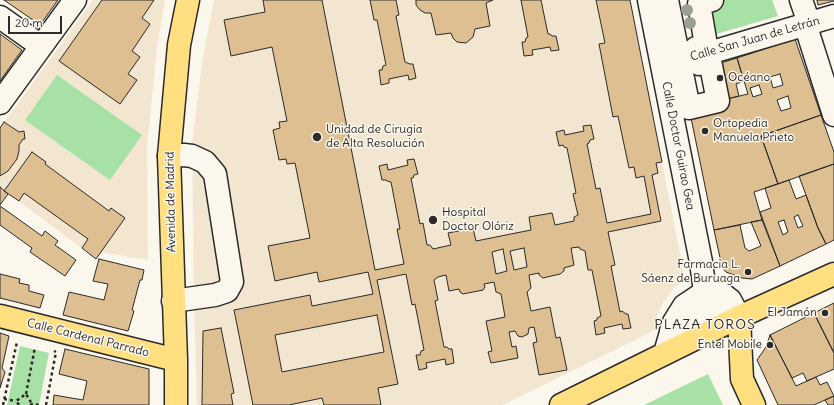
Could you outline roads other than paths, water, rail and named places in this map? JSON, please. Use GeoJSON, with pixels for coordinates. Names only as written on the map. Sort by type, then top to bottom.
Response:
{"type":"FeatureCollection","features":[{"type":"Feature","properties":{"kind":"main road","name":"Avenida de Madrid"},"geometry":{"type":"LineString","coordinates":[[176,405],[176,360],[169,156],[179,45],[188,0]]}},
{"type":"Feature","properties":{"kind":"main road"},"geometry":{"type":"LineString","coordinates":[[561,405],[665,353],[734,309],[834,274]]}},
{"type":"Feature","properties":{"kind":"main road"},"geometry":{"type":"LineString","coordinates":[[734,309],[742,379],[754,405]]}},
{"type":"Feature","properties":{"kind":"main road","name":"Calle Cardenal Parrado"},"geometry":{"type":"LineString","coordinates":[[0,316],[176,360]]}},
{"type":"Feature","properties":{"kind":"street"},"geometry":{"type":"LineString","coordinates":[[0,103],[75,0]]}},
{"type":"Feature","properties":{"kind":"street","name":"Calle Doctor Guirao Gea"},"geometry":{"type":"LineString","coordinates":[[649,0],[701,262],[705,292]]}},
{"type":"Feature","properties":{"kind":"street"},"geometry":{"type":"LineString","coordinates":[[667,0],[682,61],[696,48],[706,45],[699,4],[712,0]]}},
{"type":"Feature","properties":{"kind":"street"},"geometry":{"type":"LineString","coordinates":[[801,0],[809,24],[808,33],[834,115]]}},
{"type":"Feature","properties":{"kind":"street","name":"Calle San Juan de Letrán"},"geometry":{"type":"LineString","coordinates":[[682,61],[834,16]]}},
{"type":"Feature","properties":{"kind":"street"},"geometry":{"type":"LineString","coordinates":[[0,17],[41,46]]}},
{"type":"Feature","properties":{"kind":"street"},"geometry":{"type":"LineString","coordinates":[[809,24],[817,30],[834,84]]}},
{"type":"Feature","properties":{"kind":"street"},"geometry":{"type":"LineString","coordinates":[[169,156],[192,156],[205,162],[215,174],[232,282],[227,291],[216,295],[174,301]]}},
{"type":"Feature","properties":{"kind":"street"},"geometry":{"type":"LineString","coordinates":[[665,353],[671,330],[674,322],[684,306],[705,292],[720,292],[734,309],[671,330]]}},
{"type":"Feature","properties":{"kind":"place","name":"Océano"},"geometry":{"type":"Point","coordinates":[720,78]}},
{"type":"Feature","properties":{"kind":"place","name":"Ortopedia Manuela Prieto"},"geometry":{"type":"Point","coordinates":[705,131]}},
{"type":"Feature","properties":{"kind":"place","name":"Unidad de Cirugía de Alta Resolución"},"geometry":{"type":"Point","coordinates":[317,137]}},
{"type":"Feature","properties":{"kind":"place","name":"Hospital Doctor Olóriz"},"geometry":{"type":"Point","coordinates":[433,220]}},
{"type":"Feature","properties":{"kind":"place","name":"Farmacia L. Sáenz de Buruaga"},"geometry":{"type":"Point","coordinates":[748,272]}},
{"type":"Feature","properties":{"kind":"place","name":"El Jamón"},"geometry":{"type":"Point","coordinates":[825,313]}},
{"type":"Feature","properties":{"kind":"place","name":"Entel Mobile"},"geometry":{"type":"Point","coordinates":[770,345]}},
{"type":"Feature","properties":{"kind":"district","name":"PLAZA TOROS"},"geometry":{"type":"Point","coordinates":[705,325]}}]}
